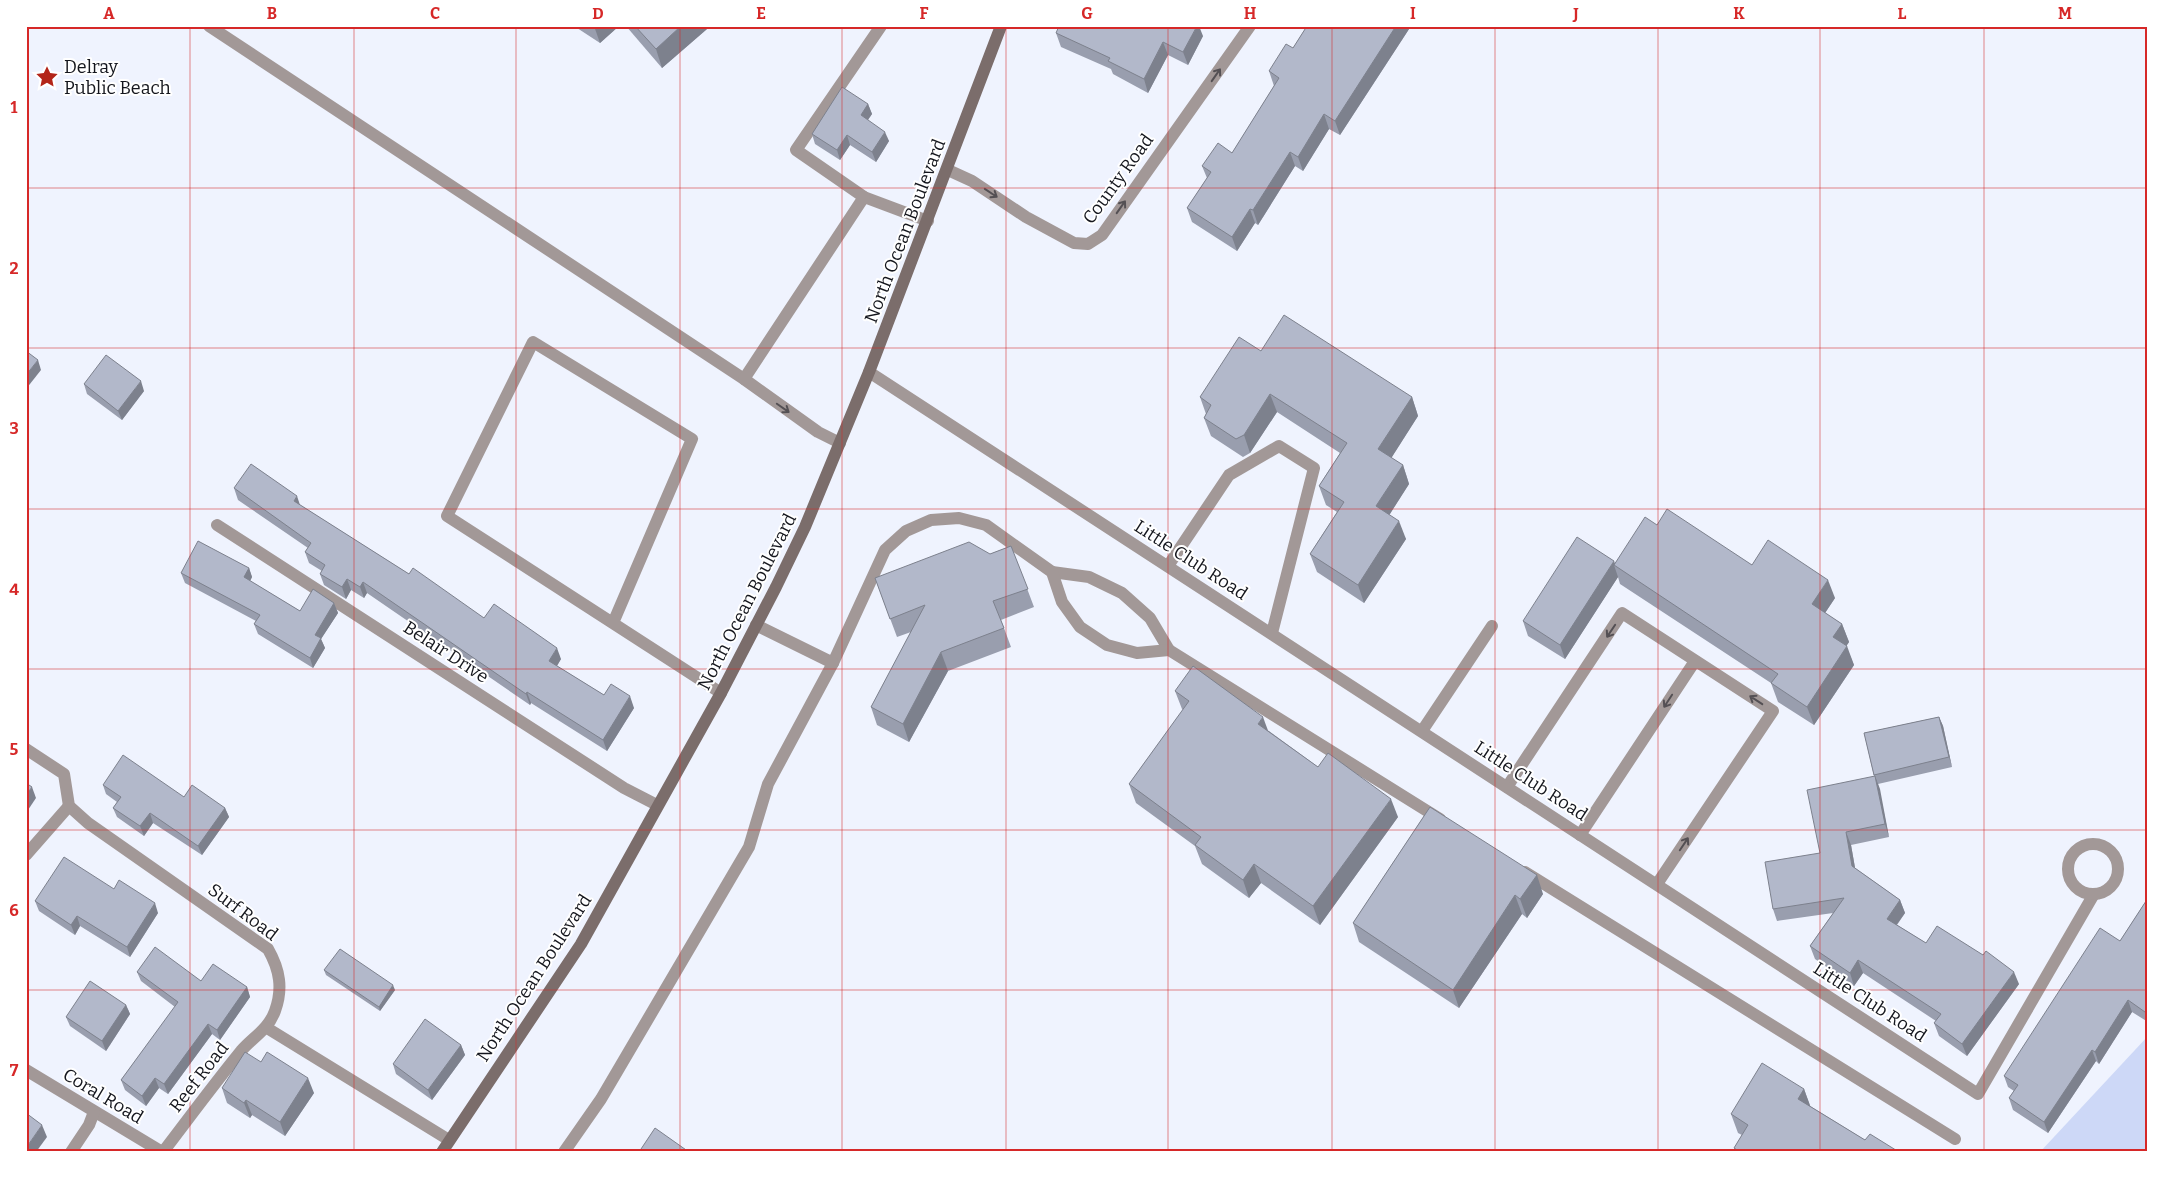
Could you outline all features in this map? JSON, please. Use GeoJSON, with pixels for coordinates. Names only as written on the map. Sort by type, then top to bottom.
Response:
{"type":"FeatureCollection","features":[{"type":"Feature","properties":{"kind":"main road","name":"North Ocean Boulevard"},"geometry":{"type":"LineString","coordinates":[[442,1152],[581,944],[721,693],[805,527],[870,372],[1001,26]]}},
{"type":"Feature","properties":{"kind":"street"},"geometry":{"type":"LineString","coordinates":[[209,26],[744,380],[818,432],[840,443]]}},
{"type":"Feature","properties":{"kind":"street"},"geometry":{"type":"LineString","coordinates":[[881,26],[796,150],[864,197],[928,221]]}},
{"type":"Feature","properties":{"kind":"street","name":"County Road"},"geometry":{"type":"LineString","coordinates":[[948,170],[972,181],[1055,234],[1074,243],[1088,244],[1102,235],[1250,26]]}},
{"type":"Feature","properties":{"kind":"street"},"geometry":{"type":"LineString","coordinates":[[744,380],[864,197]]}},
{"type":"Feature","properties":{"kind":"street"},"geometry":{"type":"LineString","coordinates":[[613,623],[692,439],[533,342],[447,516],[721,693]]}},
{"type":"Feature","properties":{"kind":"street","name":"Little Club Road"},"geometry":{"type":"LineString","coordinates":[[870,372],[1978,1094],[2094,894],[2104,891],[2112,885],[2117,877],[2116,857],[2101,844],[2091,843],[2081,846],[2074,852],[2069,860],[2067,870],[2070,880],[2076,888],[2094,894]]}},
{"type":"Feature","properties":{"kind":"street"},"geometry":{"type":"LineString","coordinates":[[1168,566],[1229,474],[1279,446],[1314,468],[1272,634]]}},
{"type":"Feature","properties":{"kind":"street"},"geometry":{"type":"LineString","coordinates":[[564,1152],[602,1100],[749,847],[768,784],[833,663],[885,550],[906,531],[931,520],[959,518],[986,525],[1052,572],[1089,577],[1122,593],[1150,618],[1168,650],[1448,824]]}},
{"type":"Feature","properties":{"kind":"street","name":"Belair Drive"},"geometry":{"type":"LineString","coordinates":[[218,525],[624,788],[657,805]]}},
{"type":"Feature","properties":{"kind":"street"},"geometry":{"type":"LineString","coordinates":[[1052,572],[1062,602],[1080,627],[1107,645],[1137,652],[1168,650]]}},
{"type":"Feature","properties":{"kind":"street"},"geometry":{"type":"LineString","coordinates":[[1507,786],[1622,613],[1695,660],[1773,711],[1657,884]]}},
{"type":"Feature","properties":{"kind":"street"},"geometry":{"type":"LineString","coordinates":[[756,625],[833,663]]}},
{"type":"Feature","properties":{"kind":"street"},"geometry":{"type":"LineString","coordinates":[[1422,731],[1492,626]]}},
{"type":"Feature","properties":{"kind":"street"},"geometry":{"type":"LineString","coordinates":[[1580,835],[1695,660]]}},
{"type":"Feature","properties":{"kind":"street"},"geometry":{"type":"LineString","coordinates":[[26,749],[64,774],[69,806],[26,855]]}},
{"type":"Feature","properties":{"kind":"street","name":"Surf Road"},"geometry":{"type":"LineString","coordinates":[[69,806],[88,823],[268,950],[277,965],[281,988],[275,1012],[267,1028]]}},
{"type":"Feature","properties":{"kind":"street"},"geometry":{"type":"LineString","coordinates":[[1515,866],[1955,1139]]}},
{"type":"Feature","properties":{"kind":"street"},"geometry":{"type":"LineString","coordinates":[[267,1028],[450,1140]]}},
{"type":"Feature","properties":{"kind":"street","name":"Reef Road"},"geometry":{"type":"LineString","coordinates":[[163,1152],[242,1050],[267,1028]]}},
{"type":"Feature","properties":{"kind":"street","name":"Coral Road"},"geometry":{"type":"LineString","coordinates":[[26,1070],[163,1152]]}},
{"type":"Feature","properties":{"kind":"street"},"geometry":{"type":"LineString","coordinates":[[70,1152],[89,1124],[94,1112]]}},
{"type":"Feature","properties":{"kind":"water"},"geometry":{"type":"Polygon","coordinates":[[[2148,1036],[2148,1152],[2040,1152],[2148,1036]]]}},
{"type":"Feature","properties":{"kind":"building"},"geometry":{"type":"Polygon","coordinates":[[[635,26],[681,26],[656,49],[635,26]]]}},
{"type":"Feature","properties":{"kind":"building"},"geometry":{"type":"Polygon","coordinates":[[[1059,26],[1197,26],[1183,52],[1163,42],[1144,79],[1108,61],[1110,58],[1056,33],[1059,26]]]}},
{"type":"Feature","properties":{"kind":"building"},"geometry":{"type":"Polygon","coordinates":[[[1307,26],[1396,26],[1335,121],[1324,114],[1298,157],[1290,152],[1253,210],[1250,209],[1232,237],[1187,208],[1211,172],[1202,166],[1218,143],[1232,153],[1279,78],[1269,71],[1286,44],[1293,48],[1307,26]]]}},
{"type":"Feature","properties":{"kind":"building"},"geometry":{"type":"Polygon","coordinates":[[[842,87],[868,104],[861,115],[885,132],[872,152],[847,135],[837,150],[812,134],[842,87]]]}},
{"type":"Feature","properties":{"kind":"building"},"geometry":{"type":"Polygon","coordinates":[[[1284,315],[1412,397],[1378,449],[1403,465],[1376,506],[1399,521],[1358,585],[1310,554],[1344,502],[1319,486],[1347,443],[1270,394],[1244,435],[1236,439],[1204,418],[1211,405],[1200,397],[1239,337],[1261,351],[1284,315]]]}},
{"type":"Feature","properties":{"kind":"building"},"geometry":{"type":"Polygon","coordinates":[[[26,351],[38,360],[26,375],[26,351]]]}},
{"type":"Feature","properties":{"kind":"building"},"geometry":{"type":"Polygon","coordinates":[[[106,355],[141,381],[118,411],[84,384],[106,355]]]}},
{"type":"Feature","properties":{"kind":"building"},"geometry":{"type":"Polygon","coordinates":[[[251,464],[297,496],[294,501],[409,574],[413,568],[484,618],[494,604],[557,648],[549,661],[604,695],[611,684],[630,696],[603,740],[527,692],[526,694],[363,582],[360,587],[347,579],[342,587],[320,574],[325,565],[305,552],[311,543],[234,488],[251,464]]]}},
{"type":"Feature","properties":{"kind":"building"},"geometry":{"type":"Polygon","coordinates":[[[1667,509],[1752,565],[1768,540],[1828,580],[1812,604],[1842,624],[1833,637],[1847,646],[1807,707],[1771,683],[1778,674],[1614,565],[1645,517],[1657,525],[1667,509]]]}},
{"type":"Feature","properties":{"kind":"building"},"geometry":{"type":"Polygon","coordinates":[[[1577,537],[1614,561],[1560,645],[1523,621],[1577,537]]]}},
{"type":"Feature","properties":{"kind":"building"},"geometry":{"type":"Polygon","coordinates":[[[198,541],[249,568],[244,577],[300,611],[313,589],[334,603],[315,635],[321,638],[310,658],[254,624],[260,615],[181,573],[198,541]]]}},
{"type":"Feature","properties":{"kind":"building"},"geometry":{"type":"Polygon","coordinates":[[[969,542],[990,554],[1011,546],[1028,589],[993,601],[1004,628],[941,652],[903,724],[871,707],[925,605],[890,619],[875,578],[969,542]]]}},
{"type":"Feature","properties":{"kind":"building"},"geometry":{"type":"Polygon","coordinates":[[[1193,666],[1263,717],[1258,724],[1318,767],[1328,753],[1391,799],[1313,906],[1254,864],[1243,880],[1195,845],[1201,837],[1129,784],[1189,701],[1175,691],[1193,666]]]}},
{"type":"Feature","properties":{"kind":"building"},"geometry":{"type":"Polygon","coordinates":[[[1939,717],[1949,757],[1874,775],[1864,733],[1939,717]]]}},
{"type":"Feature","properties":{"kind":"building"},"geometry":{"type":"Polygon","coordinates":[[[123,755],[184,797],[192,785],[225,808],[198,846],[150,813],[140,826],[113,808],[121,797],[103,785],[123,755]]]}},
{"type":"Feature","properties":{"kind":"building"},"geometry":{"type":"Polygon","coordinates":[[[1875,776],[1885,824],[1846,832],[1852,866],[1900,900],[1887,919],[1926,943],[1937,926],[1983,955],[1986,951],[2014,972],[1962,1044],[1934,1023],[1941,1014],[1858,960],[1850,973],[1810,946],[1844,898],[1773,909],[1765,862],[1820,853],[1807,790],[1875,776]]]}},
{"type":"Feature","properties":{"kind":"building"},"geometry":{"type":"Polygon","coordinates":[[[26,783],[32,787],[26,795],[26,783]]]}},
{"type":"Feature","properties":{"kind":"building"},"geometry":{"type":"Polygon","coordinates":[[[1430,807],[1537,875],[1520,899],[1515,895],[1453,990],[1353,923],[1430,807]]]}},
{"type":"Feature","properties":{"kind":"building"},"geometry":{"type":"Polygon","coordinates":[[[64,857],[114,889],[119,880],[155,903],[127,947],[77,916],[71,925],[35,901],[64,857]]]}},
{"type":"Feature","properties":{"kind":"building"},"geometry":{"type":"Polygon","coordinates":[[[2148,898],[2148,1007],[2145,1012],[2128,1000],[2095,1052],[2092,1050],[2044,1122],[2009,1098],[2018,1085],[2004,1076],[2100,928],[2120,941],[2148,898]]]}},
{"type":"Feature","properties":{"kind":"building"},"geometry":{"type":"Polygon","coordinates":[[[155,947],[201,981],[213,964],[247,987],[217,1030],[208,1024],[164,1084],[155,1078],[142,1096],[121,1080],[178,1002],[137,972],[155,947]]]}},
{"type":"Feature","properties":{"kind":"building"},"geometry":{"type":"Polygon","coordinates":[[[340,949],[393,985],[379,1007],[324,970],[340,949]]]}},
{"type":"Feature","properties":{"kind":"building"},"geometry":{"type":"Polygon","coordinates":[[[90,981],[126,1005],[102,1041],[66,1017],[90,981]]]}},
{"type":"Feature","properties":{"kind":"building"},"geometry":{"type":"Polygon","coordinates":[[[425,1019],[461,1045],[428,1090],[393,1064],[425,1019]]]}},
{"type":"Feature","properties":{"kind":"building"},"geometry":{"type":"Polygon","coordinates":[[[245,1052],[261,1062],[267,1052],[308,1078],[280,1122],[246,1100],[244,1103],[222,1088],[245,1052]]]}},
{"type":"Feature","properties":{"kind":"building"},"geometry":{"type":"Polygon","coordinates":[[[1762,1063],[1804,1089],[1798,1099],[1865,1140],[1870,1134],[1899,1152],[1740,1152],[1734,1148],[1748,1125],[1731,1114],[1762,1063]]]}},
{"type":"Feature","properties":{"kind":"building"},"geometry":{"type":"Polygon","coordinates":[[[26,1113],[42,1125],[26,1148],[26,1113]]]}},
{"type":"Feature","properties":{"kind":"building"},"geometry":{"type":"Polygon","coordinates":[[[655,1128],[689,1152],[639,1152],[655,1128]]]}},
{"type":"Feature","properties":{"kind":"place","name":"Delray Public Beach"},"geometry":{"type":"Point","coordinates":[47,77]}}]}
